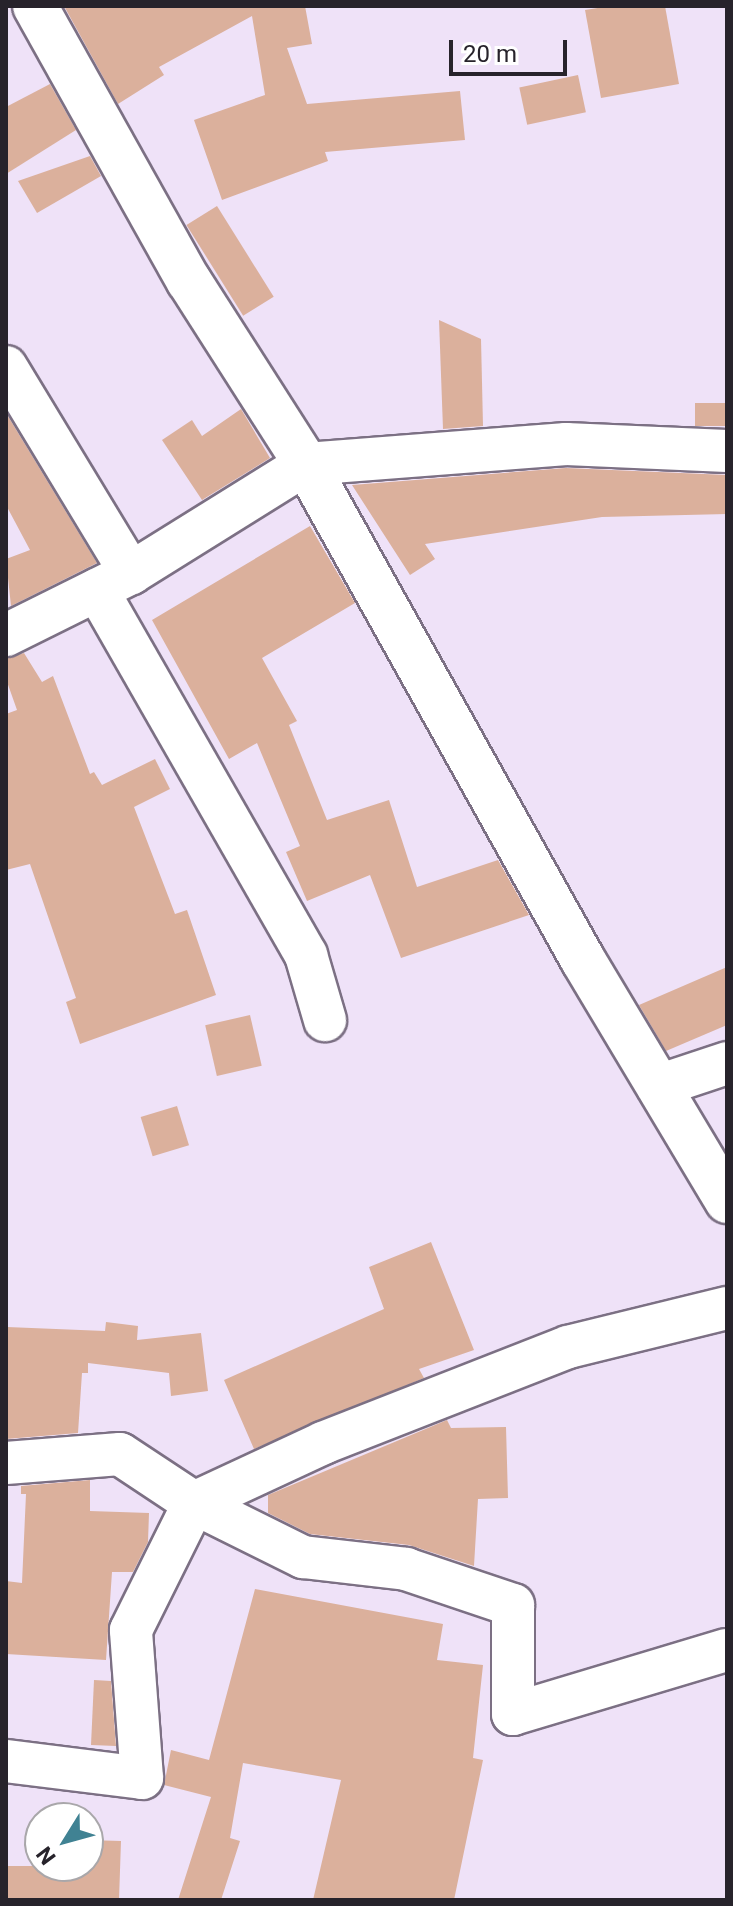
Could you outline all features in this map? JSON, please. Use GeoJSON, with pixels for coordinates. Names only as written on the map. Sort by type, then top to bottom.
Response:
{"type":"FeatureCollection","features":[{"type":"Feature","properties":{"kind":"street"},"geometry":{"type":"LineString","coordinates":[[35,6],[189,281],[306,464],[658,1086],[727,1201]]}},
{"type":"Feature","properties":{"kind":"street"},"geometry":{"type":"LineString","coordinates":[[6,367],[306,955],[325,1020]]}},
{"type":"Feature","properties":{"kind":"street"},"geometry":{"type":"LineString","coordinates":[[6,635],[114,581],[306,464],[566,444],[727,451]]}},
{"type":"Feature","properties":{"kind":"street"},"geometry":{"type":"LineString","coordinates":[[658,1086],[727,1063]]}},
{"type":"Feature","properties":{"kind":"street"},"geometry":{"type":"LineString","coordinates":[[6,1761],[142,1778],[131,1630],[194,1503],[323,1443],[568,1347],[727,1308]]}},
{"type":"Feature","properties":{"kind":"street"},"geometry":{"type":"LineString","coordinates":[[6,1463],[120,1454],[194,1503],[303,1557],[406,1569],[513,1605],[513,1714],[727,1650]]}},
{"type":"Feature","properties":{"kind":"building"},"geometry":{"type":"Polygon","coordinates":[[[64,6],[305,6],[312,44],[287,48],[307,104],[460,91],[465,140],[325,152],[328,161],[222,200],[194,120],[265,95],[252,16],[159,67],[164,75],[118,104],[64,6]]]}},
{"type":"Feature","properties":{"kind":"building"},"geometry":{"type":"Polygon","coordinates":[[[610,6],[665,6],[679,84],[601,98],[585,10],[610,6]]]}},
{"type":"Feature","properties":{"kind":"building"},"geometry":{"type":"Polygon","coordinates":[[[578,75],[586,112],[527,125],[519,87],[578,75]]]}},
{"type":"Feature","properties":{"kind":"building"},"geometry":{"type":"Polygon","coordinates":[[[50,84],[76,130],[6,174],[6,107],[50,84]]]}},
{"type":"Feature","properties":{"kind":"building"},"geometry":{"type":"Polygon","coordinates":[[[90,156],[101,176],[37,213],[18,181],[90,156]]]}},
{"type":"Feature","properties":{"kind":"building"},"geometry":{"type":"Polygon","coordinates":[[[217,206],[274,297],[243,316],[186,225],[217,206]]]}},
{"type":"Feature","properties":{"kind":"building"},"geometry":{"type":"Polygon","coordinates":[[[439,320],[481,339],[483,426],[443,429],[439,320]]]}},
{"type":"Feature","properties":{"kind":"building"},"geometry":{"type":"Polygon","coordinates":[[[695,403],[727,403],[727,426],[695,426],[695,403]]]}},
{"type":"Feature","properties":{"kind":"building"},"geometry":{"type":"Polygon","coordinates":[[[241,409],[270,458],[202,500],[162,440],[192,420],[202,436],[241,409]]]}},
{"type":"Feature","properties":{"kind":"building"},"geometry":{"type":"Polygon","coordinates":[[[6,413],[97,563],[11,606],[6,559],[30,550],[6,505],[6,413]]]}},
{"type":"Feature","properties":{"kind":"building"},"geometry":{"type":"Polygon","coordinates":[[[566,468],[727,475],[727,514],[602,517],[425,544],[435,559],[410,575],[352,485],[566,468]]]}},
{"type":"Feature","properties":{"kind":"building"},"geometry":{"type":"Polygon","coordinates":[[[310,526],[355,603],[262,658],[297,721],[289,725],[327,820],[389,800],[417,887],[498,860],[529,915],[401,958],[370,875],[307,901],[286,852],[300,846],[257,743],[229,759],[152,620],[310,526]]]}},
{"type":"Feature","properties":{"kind":"building"},"geometry":{"type":"Polygon","coordinates":[[[24,653],[42,682],[53,676],[90,774],[94,772],[102,785],[155,759],[170,789],[134,807],[175,914],[187,910],[216,995],[80,1044],[66,1002],[76,998],[30,864],[6,870],[6,714],[17,710],[6,679],[6,659],[24,653]]]}},
{"type":"Feature","properties":{"kind":"building"},"geometry":{"type":"Polygon","coordinates":[[[727,967],[727,1025],[666,1051],[639,1005],[727,967]]]}},
{"type":"Feature","properties":{"kind":"building"},"geometry":{"type":"Polygon","coordinates":[[[250,1015],[262,1066],[217,1076],[205,1025],[250,1015]]]}},
{"type":"Feature","properties":{"kind":"building"},"geometry":{"type":"Polygon","coordinates":[[[177,1106],[189,1145],[153,1156],[141,1117],[177,1106]]]}},
{"type":"Feature","properties":{"kind":"building"},"geometry":{"type":"Polygon","coordinates":[[[431,1242],[474,1350],[419,1369],[424,1378],[254,1449],[224,1380],[384,1309],[369,1267],[431,1242]]]}},
{"type":"Feature","properties":{"kind":"building"},"geometry":{"type":"Polygon","coordinates":[[[106,1322],[138,1326],[137,1340],[201,1333],[208,1391],[171,1396],[169,1373],[88,1363],[88,1373],[82,1373],[78,1433],[6,1439],[7,1327],[105,1331],[106,1322]]]}},
{"type":"Feature","properties":{"kind":"building"},"geometry":{"type":"Polygon","coordinates":[[[447,1420],[451,1428],[506,1427],[508,1498],[478,1499],[474,1566],[409,1545],[310,1534],[268,1513],[268,1495],[447,1420]]]}},
{"type":"Feature","properties":{"kind":"building"},"geometry":{"type":"Polygon","coordinates":[[[90,1480],[90,1511],[149,1513],[148,1542],[133,1572],[112,1572],[106,1660],[6,1654],[6,1581],[22,1583],[26,1494],[21,1494],[21,1486],[90,1480]]]}},
{"type":"Feature","properties":{"kind":"building"},"geometry":{"type":"Polygon","coordinates":[[[255,1589],[443,1624],[437,1660],[483,1665],[473,1758],[483,1760],[454,1900],[313,1900],[341,1780],[243,1763],[230,1838],[240,1841],[221,1900],[178,1900],[211,1797],[164,1785],[171,1750],[209,1760],[255,1589]]]}},
{"type":"Feature","properties":{"kind":"building"},"geometry":{"type":"Polygon","coordinates":[[[94,1680],[111,1681],[116,1746],[91,1745],[94,1680]]]}},
{"type":"Feature","properties":{"kind":"building"},"geometry":{"type":"Polygon","coordinates":[[[104,1840],[121,1841],[119,1900],[6,1900],[6,1866],[24,1866],[24,1882],[104,1882],[104,1840]]]}}]}
